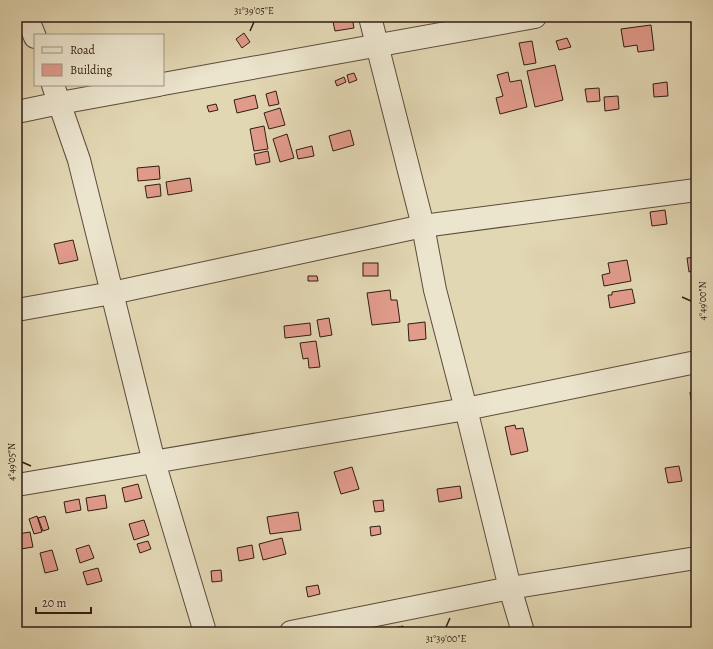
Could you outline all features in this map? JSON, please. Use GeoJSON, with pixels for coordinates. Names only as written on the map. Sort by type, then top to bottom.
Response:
{"type":"FeatureCollection","features":[{"type":"Feature","properties":{"kind":"street"},"geometry":{"type":"LineString","coordinates":[[28,17],[34,34]]}},
{"type":"Feature","properties":{"kind":"street"},"geometry":{"type":"LineString","coordinates":[[370,17],[423,226],[435,290],[510,588],[523,632]]}},
{"type":"Feature","properties":{"kind":"street"},"geometry":{"type":"LineString","coordinates":[[164,84],[535,17]]}},
{"type":"Feature","properties":{"kind":"street"},"geometry":{"type":"LineString","coordinates":[[17,112],[56,94],[148,86]]}},
{"type":"Feature","properties":{"kind":"street"},"geometry":{"type":"LineString","coordinates":[[56,94],[79,160],[154,462],[205,632]]}},
{"type":"Feature","properties":{"kind":"street"},"geometry":{"type":"LineString","coordinates":[[17,310],[112,293],[423,226],[696,190]]}},
{"type":"Feature","properties":{"kind":"street"},"geometry":{"type":"LineString","coordinates":[[17,485],[466,409],[696,362]]}},
{"type":"Feature","properties":{"kind":"street"},"geometry":{"type":"LineString","coordinates":[[291,632],[510,588],[696,558]]}},
{"type":"Feature","properties":{"kind":"building"},"geometry":{"type":"Polygon","coordinates":[[[332,17],[352,17],[354,28],[335,31],[332,17]]]}},
{"type":"Feature","properties":{"kind":"building"},"geometry":{"type":"Polygon","coordinates":[[[651,25],[654,50],[638,52],[637,45],[624,47],[621,29],[651,25]]]}},
{"type":"Feature","properties":{"kind":"building"},"geometry":{"type":"Polygon","coordinates":[[[244,33],[250,42],[242,48],[236,39],[244,33]]]}},
{"type":"Feature","properties":{"kind":"building"},"geometry":{"type":"Polygon","coordinates":[[[567,38],[571,47],[559,50],[556,41],[567,38]]]}},
{"type":"Feature","properties":{"kind":"building"},"geometry":{"type":"Polygon","coordinates":[[[532,41],[536,63],[524,65],[519,43],[532,41]]]}},
{"type":"Feature","properties":{"kind":"building"},"geometry":{"type":"Polygon","coordinates":[[[555,65],[563,100],[535,107],[527,71],[555,65]]]}},
{"type":"Feature","properties":{"kind":"building"},"geometry":{"type":"Polygon","coordinates":[[[508,72],[510,82],[521,80],[527,107],[500,114],[496,98],[503,96],[497,75],[508,72]]]}},
{"type":"Feature","properties":{"kind":"building"},"geometry":{"type":"Polygon","coordinates":[[[354,73],[357,80],[349,83],[347,75],[354,73]]]}},
{"type":"Feature","properties":{"kind":"building"},"geometry":{"type":"Polygon","coordinates":[[[344,77],[346,82],[337,86],[335,81],[344,77]]]}},
{"type":"Feature","properties":{"kind":"building"},"geometry":{"type":"Polygon","coordinates":[[[667,82],[668,96],[654,97],[653,84],[667,82]]]}},
{"type":"Feature","properties":{"kind":"building"},"geometry":{"type":"Polygon","coordinates":[[[599,88],[600,101],[587,102],[585,89],[599,88]]]}},
{"type":"Feature","properties":{"kind":"building"},"geometry":{"type":"Polygon","coordinates":[[[276,91],[279,104],[269,106],[266,94],[276,91]]]}},
{"type":"Feature","properties":{"kind":"building"},"geometry":{"type":"Polygon","coordinates":[[[255,95],[258,108],[237,113],[234,100],[255,95]]]}},
{"type":"Feature","properties":{"kind":"building"},"geometry":{"type":"Polygon","coordinates":[[[618,96],[619,109],[605,111],[604,97],[618,96]]]}},
{"type":"Feature","properties":{"kind":"building"},"geometry":{"type":"Polygon","coordinates":[[[216,104],[218,110],[209,112],[207,106],[216,104]]]}},
{"type":"Feature","properties":{"kind":"building"},"geometry":{"type":"Polygon","coordinates":[[[280,108],[285,125],[269,129],[264,113],[280,108]]]}},
{"type":"Feature","properties":{"kind":"building"},"geometry":{"type":"Polygon","coordinates":[[[264,126],[268,149],[254,151],[250,129],[264,126]]]}},
{"type":"Feature","properties":{"kind":"building"},"geometry":{"type":"Polygon","coordinates":[[[350,130],[354,145],[333,151],[329,136],[350,130]]]}},
{"type":"Feature","properties":{"kind":"building"},"geometry":{"type":"Polygon","coordinates":[[[287,134],[294,158],[280,162],[273,139],[287,134]]]}},
{"type":"Feature","properties":{"kind":"building"},"geometry":{"type":"Polygon","coordinates":[[[312,146],[314,156],[298,159],[296,150],[312,146]]]}},
{"type":"Feature","properties":{"kind":"building"},"geometry":{"type":"Polygon","coordinates":[[[268,151],[270,162],[256,165],[254,154],[268,151]]]}},
{"type":"Feature","properties":{"kind":"building"},"geometry":{"type":"Polygon","coordinates":[[[159,166],[160,179],[138,181],[137,168],[159,166]]]}},
{"type":"Feature","properties":{"kind":"building"},"geometry":{"type":"Polygon","coordinates":[[[190,178],[192,191],[168,195],[166,182],[190,178]]]}},
{"type":"Feature","properties":{"kind":"building"},"geometry":{"type":"Polygon","coordinates":[[[160,184],[161,196],[147,198],[145,186],[160,184]]]}},
{"type":"Feature","properties":{"kind":"building"},"geometry":{"type":"Polygon","coordinates":[[[665,210],[667,224],[652,226],[650,212],[665,210]]]}},
{"type":"Feature","properties":{"kind":"building"},"geometry":{"type":"Polygon","coordinates":[[[73,240],[78,260],[59,264],[54,244],[73,240]]]}},
{"type":"Feature","properties":{"kind":"building"},"geometry":{"type":"Polygon","coordinates":[[[696,257],[696,270],[689,272],[687,258],[696,257]]]}},
{"type":"Feature","properties":{"kind":"building"},"geometry":{"type":"Polygon","coordinates":[[[627,260],[631,281],[604,286],[602,275],[610,273],[608,263],[627,260]]]}},
{"type":"Feature","properties":{"kind":"building"},"geometry":{"type":"Polygon","coordinates":[[[363,263],[378,263],[378,276],[363,276],[363,263]]]}},
{"type":"Feature","properties":{"kind":"building"},"geometry":{"type":"Polygon","coordinates":[[[308,276],[317,276],[318,281],[308,281],[308,276]]]}},
{"type":"Feature","properties":{"kind":"building"},"geometry":{"type":"Polygon","coordinates":[[[632,289],[635,303],[610,308],[608,295],[612,295],[612,292],[632,289]]]}},
{"type":"Feature","properties":{"kind":"building"},"geometry":{"type":"Polygon","coordinates":[[[390,290],[391,300],[397,300],[400,322],[372,325],[367,293],[390,290]]]}},
{"type":"Feature","properties":{"kind":"building"},"geometry":{"type":"Polygon","coordinates":[[[329,318],[332,335],[320,337],[317,320],[329,318]]]}},
{"type":"Feature","properties":{"kind":"building"},"geometry":{"type":"Polygon","coordinates":[[[425,322],[426,339],[409,341],[408,324],[425,322]]]}},
{"type":"Feature","properties":{"kind":"building"},"geometry":{"type":"Polygon","coordinates":[[[310,323],[311,335],[285,338],[284,326],[310,323]]]}},
{"type":"Feature","properties":{"kind":"building"},"geometry":{"type":"Polygon","coordinates":[[[316,341],[320,367],[309,368],[308,358],[303,359],[300,343],[316,341]]]}},
{"type":"Feature","properties":{"kind":"building"},"geometry":{"type":"Polygon","coordinates":[[[695,391],[696,399],[691,400],[690,392],[695,391]]]}},
{"type":"Feature","properties":{"kind":"building"},"geometry":{"type":"Polygon","coordinates":[[[515,425],[516,429],[523,428],[528,451],[511,455],[505,427],[515,425]]]}},
{"type":"Feature","properties":{"kind":"building"},"geometry":{"type":"Polygon","coordinates":[[[679,466],[682,481],[668,483],[665,468],[679,466]]]}},
{"type":"Feature","properties":{"kind":"building"},"geometry":{"type":"Polygon","coordinates":[[[352,467],[359,489],[341,494],[334,472],[352,467]]]}},
{"type":"Feature","properties":{"kind":"building"},"geometry":{"type":"Polygon","coordinates":[[[138,484],[142,498],[125,502],[122,488],[138,484]]]}},
{"type":"Feature","properties":{"kind":"building"},"geometry":{"type":"Polygon","coordinates":[[[460,486],[462,498],[439,502],[437,489],[460,486]]]}},
{"type":"Feature","properties":{"kind":"building"},"geometry":{"type":"Polygon","coordinates":[[[105,495],[107,508],[88,511],[86,498],[105,495]]]}},
{"type":"Feature","properties":{"kind":"building"},"geometry":{"type":"Polygon","coordinates":[[[79,499],[81,510],[66,513],[64,502],[79,499]]]}},
{"type":"Feature","properties":{"kind":"building"},"geometry":{"type":"Polygon","coordinates":[[[383,500],[384,511],[375,512],[373,501],[383,500]]]}},
{"type":"Feature","properties":{"kind":"building"},"geometry":{"type":"Polygon","coordinates":[[[298,512],[301,530],[270,534],[267,517],[298,512]]]}},
{"type":"Feature","properties":{"kind":"building"},"geometry":{"type":"Polygon","coordinates":[[[37,516],[42,532],[34,534],[29,519],[37,516]]]}},
{"type":"Feature","properties":{"kind":"building"},"geometry":{"type":"Polygon","coordinates":[[[45,516],[49,529],[43,531],[38,518],[45,516]]]}},
{"type":"Feature","properties":{"kind":"building"},"geometry":{"type":"Polygon","coordinates":[[[144,520],[149,535],[134,540],[129,524],[144,520]]]}},
{"type":"Feature","properties":{"kind":"building"},"geometry":{"type":"Polygon","coordinates":[[[380,526],[381,534],[371,536],[370,527],[380,526]]]}},
{"type":"Feature","properties":{"kind":"building"},"geometry":{"type":"Polygon","coordinates":[[[30,532],[33,547],[21,549],[18,534],[30,532]]]}},
{"type":"Feature","properties":{"kind":"building"},"geometry":{"type":"Polygon","coordinates":[[[282,538],[286,554],[263,560],[259,544],[282,538]]]}},
{"type":"Feature","properties":{"kind":"building"},"geometry":{"type":"Polygon","coordinates":[[[148,541],[151,549],[140,553],[137,544],[148,541]]]}},
{"type":"Feature","properties":{"kind":"building"},"geometry":{"type":"Polygon","coordinates":[[[89,545],[94,558],[80,563],[76,549],[89,545]]]}},
{"type":"Feature","properties":{"kind":"building"},"geometry":{"type":"Polygon","coordinates":[[[252,545],[254,558],[239,561],[237,548],[252,545]]]}},
{"type":"Feature","properties":{"kind":"building"},"geometry":{"type":"Polygon","coordinates":[[[52,550],[58,570],[45,573],[40,553],[52,550]]]}},
{"type":"Feature","properties":{"kind":"building"},"geometry":{"type":"Polygon","coordinates":[[[98,568],[102,581],[87,585],[83,572],[98,568]]]}},
{"type":"Feature","properties":{"kind":"building"},"geometry":{"type":"Polygon","coordinates":[[[221,570],[222,581],[212,582],[211,571],[221,570]]]}},
{"type":"Feature","properties":{"kind":"building"},"geometry":{"type":"Polygon","coordinates":[[[318,585],[320,594],[308,597],[306,587],[318,585]]]}},
{"type":"Feature","properties":{"kind":"building"},"geometry":{"type":"Polygon","coordinates":[[[403,626],[404,632],[394,632],[393,628],[403,626]]]}}]}
